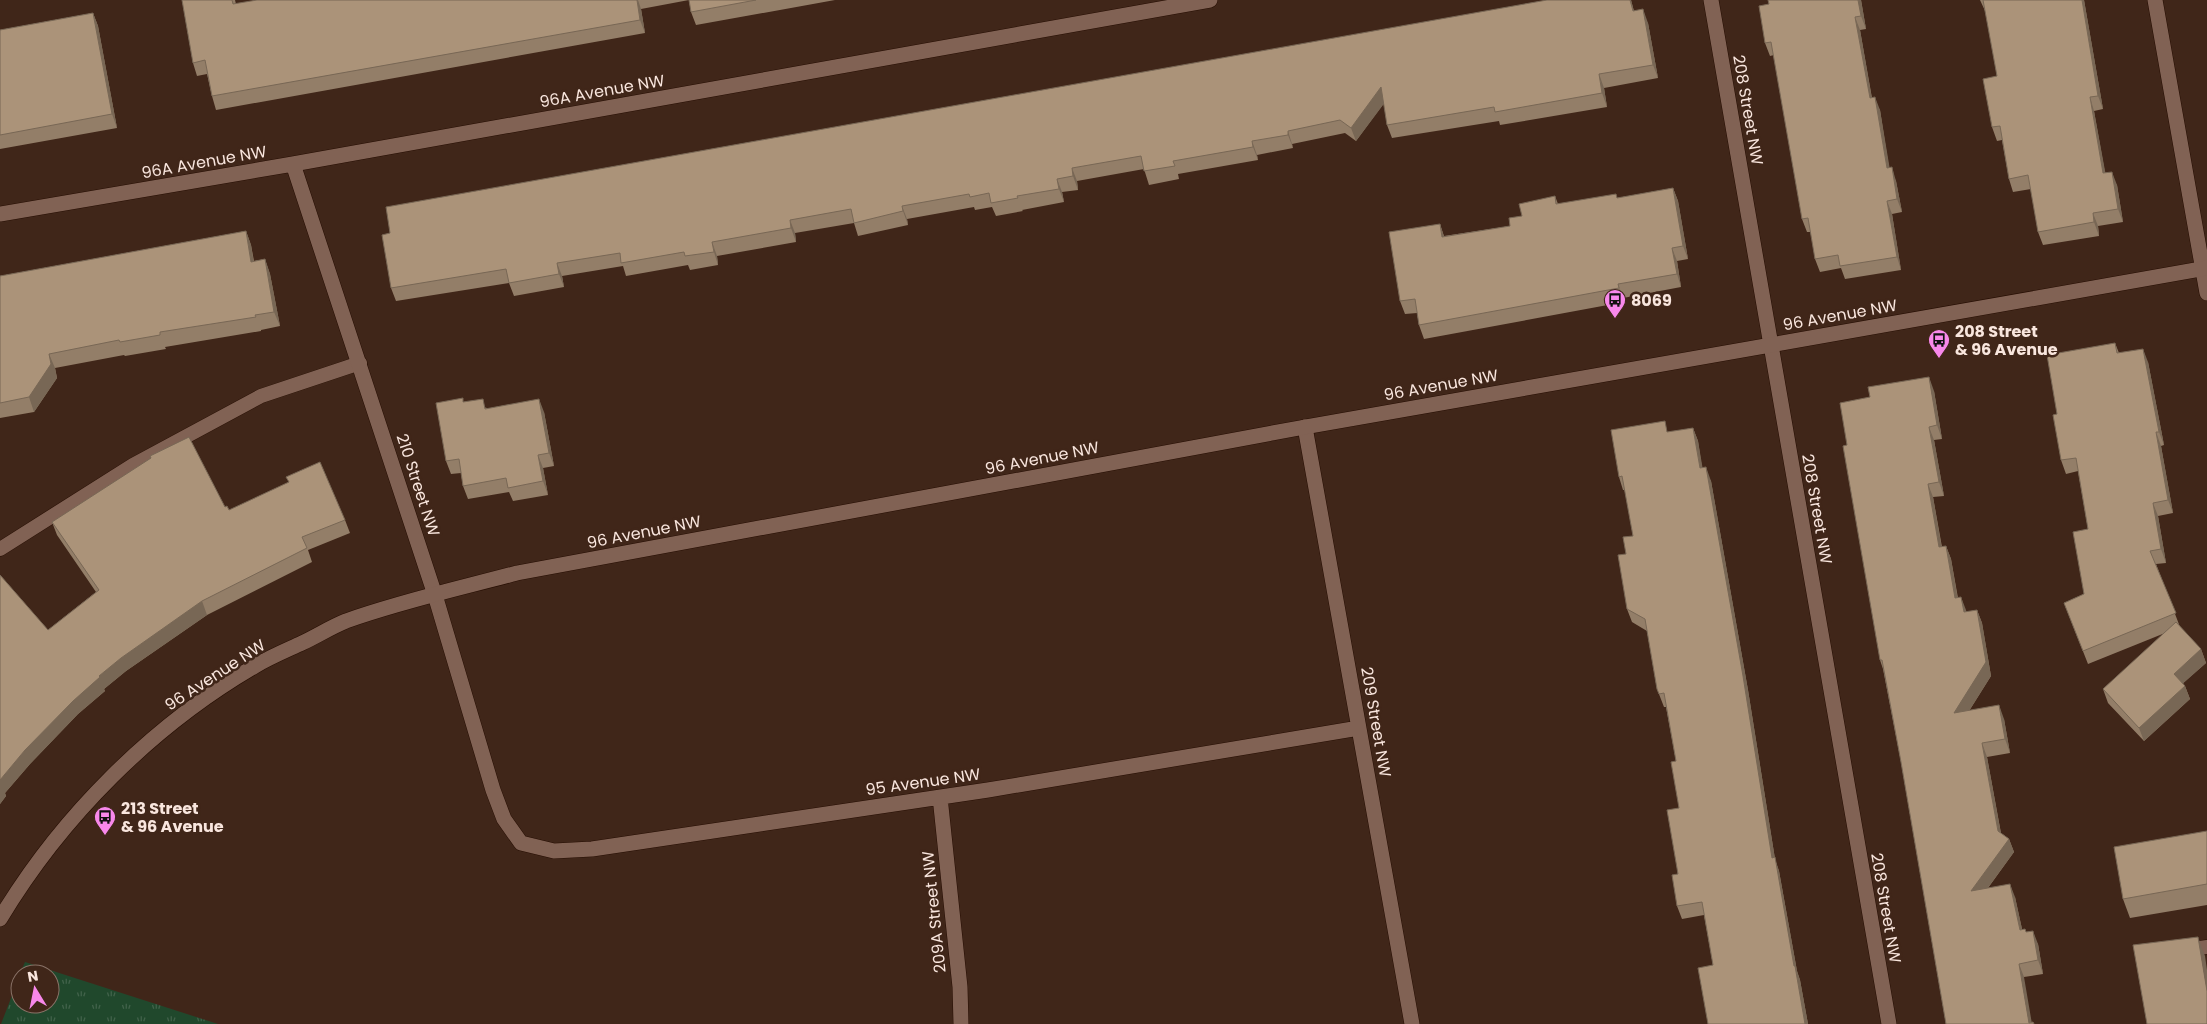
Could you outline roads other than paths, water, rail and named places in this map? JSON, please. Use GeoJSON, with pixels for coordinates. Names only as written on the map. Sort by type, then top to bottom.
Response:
{"type":"FeatureCollection","features":[{"type":"Feature","properties":{"kind":"street","name":"96A Avenue NW"},"geometry":{"type":"LineString","coordinates":[[0,214],[293,164],[1210,0]]}},
{"type":"Feature","properties":{"kind":"street","name":"208 Street NW"},"geometry":{"type":"LineString","coordinates":[[1711,0],[1889,1024]]}},
{"type":"Feature","properties":{"kind":"street"},"geometry":{"type":"LineString","coordinates":[[2155,0],[2205,268],[2207,293]]}},
{"type":"Feature","properties":{"kind":"street","name":"210 Street NW"},"geometry":{"type":"LineString","coordinates":[[293,164],[435,595],[504,819]]}},
{"type":"Feature","properties":{"kind":"street","name":"96 Avenue NW"},"geometry":{"type":"LineString","coordinates":[[0,919],[20,886],[66,828],[116,773],[189,710],[255,666],[346,622],[435,595],[518,573],[1305,427],[2205,268]]}},
{"type":"Feature","properties":{"kind":"street","name":"209 Street NW"},"geometry":{"type":"LineString","coordinates":[[1305,427],[1412,1024]]}},
{"type":"Feature","properties":{"kind":"street","name":"95 Avenue NW"},"geometry":{"type":"LineString","coordinates":[[504,819],[521,843],[554,851],[592,849],[940,797],[1359,728]]}},
{"type":"Feature","properties":{"kind":"street","name":"209A Street NW"},"geometry":{"type":"LineString","coordinates":[[940,797],[960,987],[961,1024]]}},
{"type":"Feature","properties":{"kind":"lane"},"geometry":{"type":"LineString","coordinates":[[0,549],[133,465],[261,396],[360,363]]}},
{"type":"Feature","properties":{"kind":"lane"},"geometry":{"type":"LineString","coordinates":[[2171,952],[2207,947]]}},
{"type":"Feature","properties":{"kind":"place","name":"8069"},"geometry":{"type":"Point","coordinates":[1615,319]}},
{"type":"Feature","properties":{"kind":"place","name":"208 Street & 96 Avenue"},"geometry":{"type":"Point","coordinates":[1939,359]}},
{"type":"Feature","properties":{"kind":"place","name":"213 Street & 96 Avenue"},"geometry":{"type":"Point","coordinates":[105,836]}}]}
